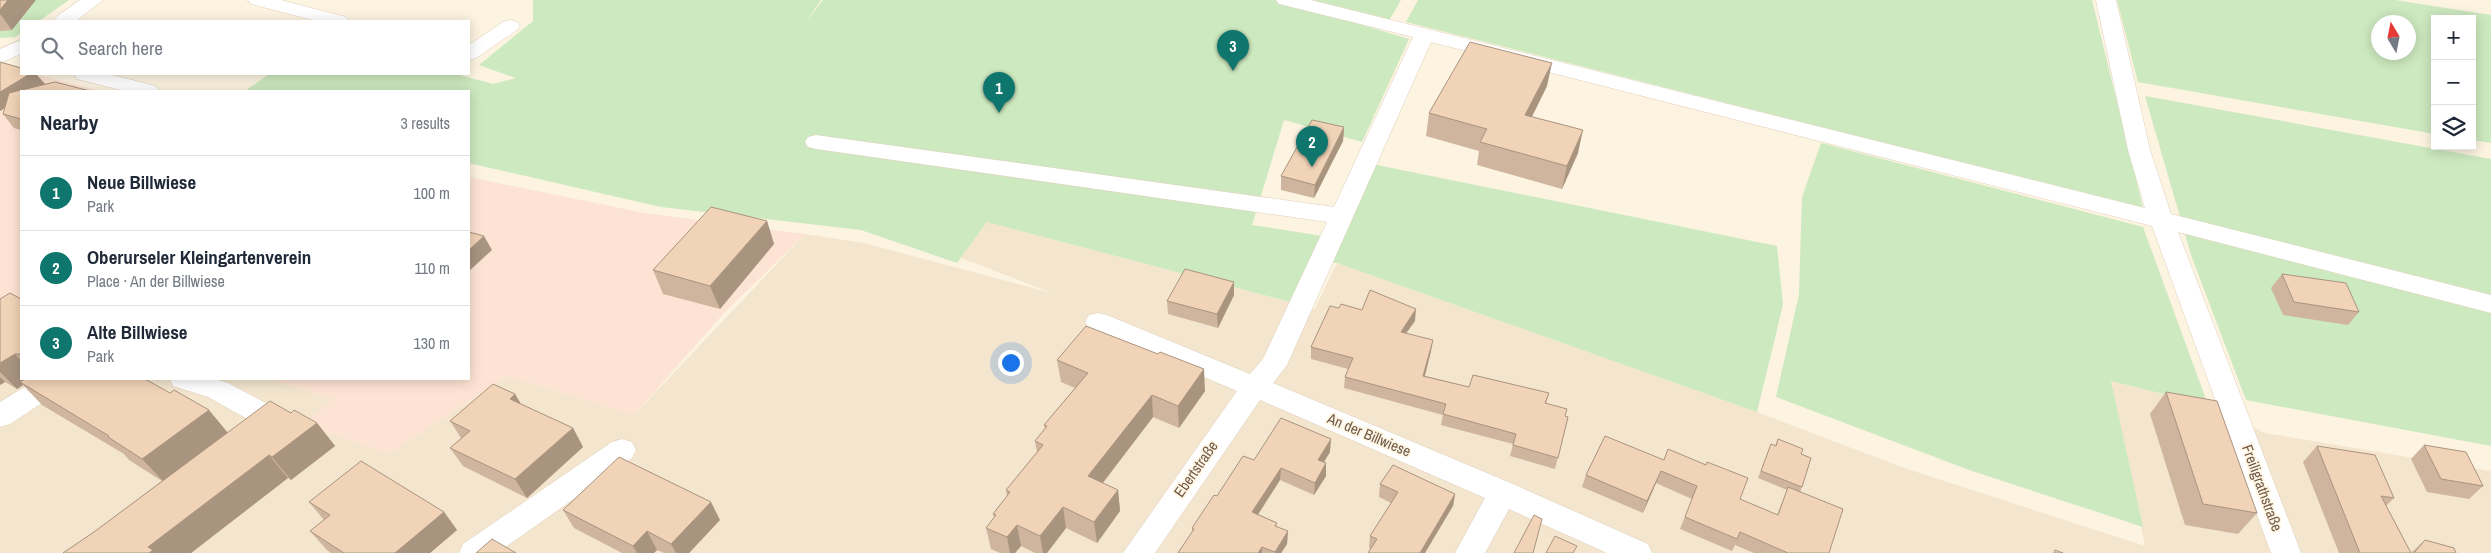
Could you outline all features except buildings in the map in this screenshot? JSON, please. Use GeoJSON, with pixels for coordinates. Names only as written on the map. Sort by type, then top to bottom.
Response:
{"type":"FeatureCollection","features":[{"type":"Feature","properties":{"kind":"street"},"geometry":{"type":"LineString","coordinates":[[64,20],[93,0]]}},
{"type":"Feature","properties":{"kind":"street"},"geometry":{"type":"LineString","coordinates":[[258,0],[335,20]]}},
{"type":"Feature","properties":{"kind":"street"},"geometry":{"type":"LineString","coordinates":[[1286,0],[1621,82],[2491,304]]}},
{"type":"Feature","properties":{"kind":"street","name":"Freiligrathstraße"},"geometry":{"type":"LineString","coordinates":[[2106,0],[2139,150],[2162,221],[2286,553]]}},
{"type":"Feature","properties":{"kind":"street"},"geometry":{"type":"LineString","coordinates":[[470,53],[510,26]]}},
{"type":"Feature","properties":{"kind":"street","name":"Ebertstraße"},"geometry":{"type":"LineString","coordinates":[[1138,553],[1255,386],[1274,365],[1424,35]]}},
{"type":"Feature","properties":{"kind":"street"},"geometry":{"type":"LineString","coordinates":[[89,75],[144,90]]}},
{"type":"Feature","properties":{"kind":"street"},"geometry":{"type":"LineString","coordinates":[[816,142],[1341,216]]}},
{"type":"Feature","properties":{"kind":"street","name":"An der Billwiese"},"geometry":{"type":"LineString","coordinates":[[1098,322],[1255,386],[1503,492],[1637,553]]}},
{"type":"Feature","properties":{"kind":"street"},"geometry":{"type":"LineString","coordinates":[[0,416],[56,380]]}},
{"type":"Feature","properties":{"kind":"street"},"geometry":{"type":"LineString","coordinates":[[186,380],[218,390],[271,419],[240,442]]}},
{"type":"Feature","properties":{"kind":"street"},"geometry":{"type":"LineString","coordinates":[[474,553],[622,450]]}},
{"type":"Feature","properties":{"kind":"street"},"geometry":{"type":"LineString","coordinates":[[1470,553],[1503,492]]}},
{"type":"Feature","properties":{"kind":"shaded area"},"geometry":{"type":"Polygon","coordinates":[[[0,69],[20,75],[38,75],[98,90],[20,90],[20,306],[0,319],[0,69]]]}},
{"type":"Feature","properties":{"kind":"shaded area"},"geometry":{"type":"Polygon","coordinates":[[[470,177],[644,213],[805,234],[725,312],[634,415],[507,376],[389,454],[304,424],[334,399],[274,380],[470,380],[470,177]]]}},
{"type":"Feature","properties":{"kind":"shaded area"},"geometry":{"type":"Polygon","coordinates":[[[987,222],[1315,309],[1337,263],[1757,412],[1904,468],[2145,546],[2111,381],[2208,405],[2265,433],[2491,471],[2491,553],[0,553],[0,319],[20,380],[274,380],[335,399],[304,424],[389,454],[507,376],[634,415],[805,234],[864,243],[1055,294],[961,258],[987,222]]]}},
{"type":"Feature","properties":{"kind":"green space"},"geometry":{"type":"Polygon","coordinates":[[[0,0],[69,0],[40,20],[20,20],[20,34],[15,37],[0,38],[0,0]]]}},
{"type":"Feature","properties":{"kind":"green space"},"geometry":{"type":"Polygon","coordinates":[[[533,0],[821,0],[806,22],[823,0],[1276,0],[1409,39],[1362,142],[1284,120],[1252,225],[1323,236],[1290,302],[987,222],[957,263],[861,230],[661,207],[470,163],[470,90],[246,90],[268,75],[460,75],[493,84],[516,78],[479,65],[533,21],[533,0]]]}},
{"type":"Feature","properties":{"kind":"green space"},"geometry":{"type":"Polygon","coordinates":[[[1309,0],[1401,0],[1388,22],[1309,0]]]}},
{"type":"Feature","properties":{"kind":"green space"},"geometry":{"type":"Polygon","coordinates":[[[1418,0],[2092,0],[2143,208],[1406,22],[1418,0]]]}},
{"type":"Feature","properties":{"kind":"green space"},"geometry":{"type":"Polygon","coordinates":[[[2117,0],[2395,0],[2491,15],[2491,143],[2476,141],[2476,15],[2431,15],[2431,133],[2138,82],[2117,0]]]}},
{"type":"Feature","properties":{"kind":"green space"},"geometry":{"type":"Polygon","coordinates":[[[2145,96],[2431,148],[2431,150],[2442,150],[2491,159],[2491,446],[2246,400],[2191,255],[2145,96]]]}},
{"type":"Feature","properties":{"kind":"green space"},"geometry":{"type":"Polygon","coordinates":[[[1821,143],[2143,227],[2208,405],[2111,381],[2143,527],[1972,471],[1776,397],[1799,294],[1802,197],[1821,143]]]}},
{"type":"Feature","properties":{"kind":"green space"},"geometry":{"type":"Polygon","coordinates":[[[1372,164],[1777,246],[1783,305],[1757,412],[1337,263],[1328,262],[1372,164]]]}},
{"type":"Feature","properties":{"kind":"place","name":"Alte Billwiese"},"geometry":{"type":"Point","coordinates":[1233,71]}},
{"type":"Feature","properties":{"kind":"place","name":"Neue Billwiese"},"geometry":{"type":"Point","coordinates":[999,113]}},
{"type":"Feature","properties":{"kind":"place","name":"Oberurseler Kleingartenverein"},"geometry":{"type":"Point","coordinates":[1312,167]}}]}
